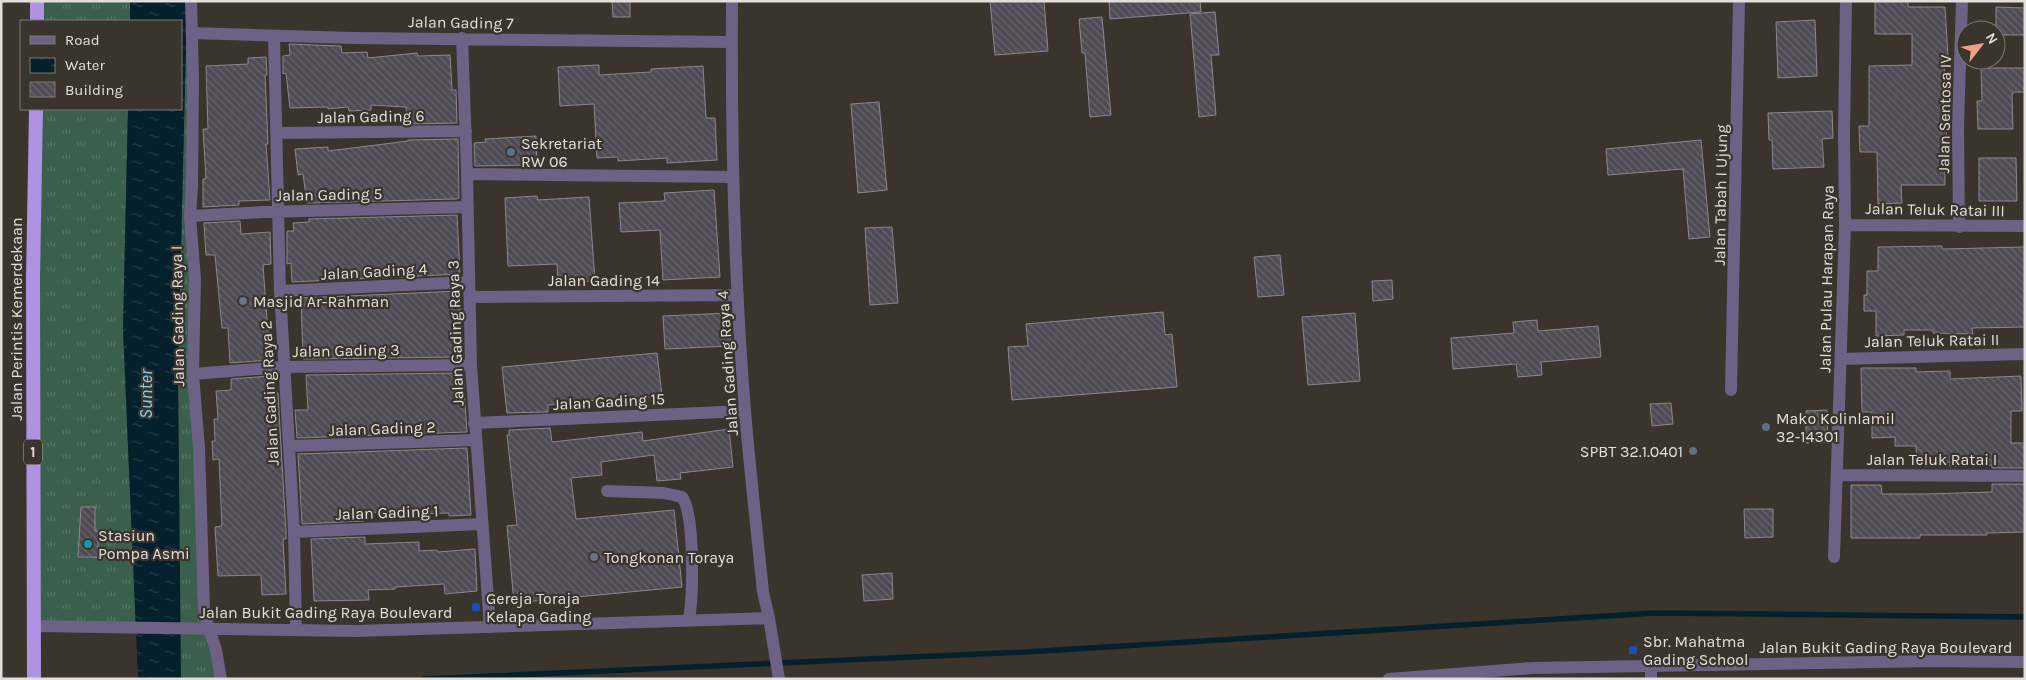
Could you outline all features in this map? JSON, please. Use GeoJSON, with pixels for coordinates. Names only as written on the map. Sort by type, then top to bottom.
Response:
{"type":"FeatureCollection","features":[{"type":"Feature","properties":{"kind":"highway"},"geometry":{"type":"LineString","coordinates":[[37,20],[38,1]]}},
{"type":"Feature","properties":{"kind":"highway","name":"Jalan Perintis Kemerdekaan"},"geometry":{"type":"LineString","coordinates":[[34,679],[32,278],[36,110]]}},
{"type":"Feature","properties":{"kind":"street","name":"Jalan Gading Raya I"},"geometry":{"type":"LineString","coordinates":[[191,1],[192,178],[190,216],[194,279],[192,374],[199,456],[205,629],[216,650],[221,679]]}},
{"type":"Feature","properties":{"kind":"street","name":"Jalan Gading Raya 4"},"geometry":{"type":"LineString","coordinates":[[732,1],[733,177],[745,411],[763,592],[779,679]]}},
{"type":"Feature","properties":{"kind":"street","name":"Jalan Tabah I Ujung"},"geometry":{"type":"LineString","coordinates":[[1731,390],[1739,1]]}},
{"type":"Feature","properties":{"kind":"street","name":"Jalan Pulau Harapan Raya"},"geometry":{"type":"LineString","coordinates":[[1834,557],[1845,225],[1846,1]]}},
{"type":"Feature","properties":{"kind":"street","name":"Jalan Sentosa IV"},"geometry":{"type":"LineString","coordinates":[[1959,227],[1958,126],[1962,1]]}},
{"type":"Feature","properties":{"kind":"street","name":"Jalan Gading 7"},"geometry":{"type":"LineString","coordinates":[[192,33],[274,36],[731,42]]}},
{"type":"Feature","properties":{"kind":"street","name":"Jalan Gading Raya 2"},"geometry":{"type":"LineString","coordinates":[[274,36],[280,291],[294,532],[296,629]]}},
{"type":"Feature","properties":{"kind":"street","name":"Jalan Gading Raya 3"},"geometry":{"type":"LineString","coordinates":[[462,38],[471,365],[490,627]]}},
{"type":"Feature","properties":{"kind":"street","name":"Jalan Gading 6"},"geometry":{"type":"LineString","coordinates":[[277,133],[466,131]]}},
{"type":"Feature","properties":{"kind":"street"},"geometry":{"type":"LineString","coordinates":[[467,174],[733,177]]}},
{"type":"Feature","properties":{"kind":"street","name":"Jalan Gading 5"},"geometry":{"type":"LineString","coordinates":[[190,216],[278,211],[468,207]]}},
{"type":"Feature","properties":{"kind":"street","name":"Jalan Teluk Ratai III"},"geometry":{"type":"LineString","coordinates":[[1845,225],[2025,226]]}},
{"type":"Feature","properties":{"kind":"street","name":"Jalan Gading 4"},"geometry":{"type":"LineString","coordinates":[[280,291],[469,282]]}},
{"type":"Feature","properties":{"kind":"street","name":"Jalan Gading 14"},"geometry":{"type":"LineString","coordinates":[[470,297],[738,295]]}},
{"type":"Feature","properties":{"kind":"street","name":"Jalan Teluk Ratai II"},"geometry":{"type":"LineString","coordinates":[[1841,359],[2025,354]]}},
{"type":"Feature","properties":{"kind":"street","name":"Jalan Gading 3"},"geometry":{"type":"LineString","coordinates":[[192,374],[283,367],[471,365]]}},
{"type":"Feature","properties":{"kind":"street","name":"Jalan Gading 15"},"geometry":{"type":"LineString","coordinates":[[474,423],[745,411]]}},
{"type":"Feature","properties":{"kind":"street","name":"Jalan Gading 2"},"geometry":{"type":"LineString","coordinates":[[289,446],[475,440]]}},
{"type":"Feature","properties":{"kind":"street","name":"Jalan Teluk Ratai I"},"geometry":{"type":"LineString","coordinates":[[1838,475],[2025,476]]}},
{"type":"Feature","properties":{"kind":"street"},"geometry":{"type":"LineString","coordinates":[[607,491],[664,493],[682,497],[690,517],[692,603],[689,619]]}},
{"type":"Feature","properties":{"kind":"street","name":"Jalan Gading 1"},"geometry":{"type":"LineString","coordinates":[[294,532],[482,524]]}},
{"type":"Feature","properties":{"kind":"street","name":"Jalan Bukit Gading Raya Boulevard"},"geometry":{"type":"LineString","coordinates":[[34,626],[356,631],[689,619],[769,618]]}},
{"type":"Feature","properties":{"kind":"street","name":"Jalan Bukit Gading Raya Boulevard"},"geometry":{"type":"LineString","coordinates":[[1389,679],[1532,668],[1930,661],[2025,662]]}},
{"type":"Feature","properties":{"kind":"street"},"geometry":{"type":"LineString","coordinates":[[1651,665],[1652,679]]}},
{"type":"Feature","properties":{"kind":"green space"},"geometry":{"type":"Polygon","coordinates":[[[41,1],[130,1],[130,20],[40,20],[41,1]]]}},
{"type":"Feature","properties":{"kind":"green space"},"geometry":{"type":"Polygon","coordinates":[[[187,1],[204,610],[220,679],[180,679],[178,375],[187,1]]]}},
{"type":"Feature","properties":{"kind":"green space"},"geometry":{"type":"Polygon","coordinates":[[[39,110],[128,110],[123,329],[136,628],[34,626],[39,110]]]}},
{"type":"Feature","properties":{"kind":"water","name":"Sunter"},"geometry":{"type":"Polygon","coordinates":[[[130,1],[187,1],[178,375],[181,679],[138,679],[123,329],[128,110],[182,110],[182,20],[130,20],[130,1]]]}},
{"type":"Feature","properties":{"kind":"building"},"geometry":{"type":"Polygon","coordinates":[[[612,1],[630,1],[630,17],[613,17],[612,1]]]}},
{"type":"Feature","properties":{"kind":"building"},"geometry":{"type":"Polygon","coordinates":[[[990,1],[1044,1],[1048,51],[995,55],[990,1]]]}},
{"type":"Feature","properties":{"kind":"building"},"geometry":{"type":"Polygon","coordinates":[[[1109,1],[1200,1],[1201,12],[1110,19],[1109,1]]]}},
{"type":"Feature","properties":{"kind":"building"},"geometry":{"type":"Polygon","coordinates":[[[1875,1],[1908,1],[1908,7],[1945,7],[1948,57],[1944,57],[1947,148],[1945,148],[1945,185],[1901,185],[1902,203],[1878,204],[1877,152],[1860,152],[1859,126],[1869,126],[1869,66],[1912,65],[1912,34],[1875,34],[1875,1]]]}},
{"type":"Feature","properties":{"kind":"building"},"geometry":{"type":"Polygon","coordinates":[[[1996,7],[2025,8],[2025,35],[2006,35],[2006,20],[1996,20],[1996,7]]]}},
{"type":"Feature","properties":{"kind":"building"},"geometry":{"type":"Polygon","coordinates":[[[1215,12],[1219,55],[1211,55],[1216,115],[1199,117],[1190,14],[1215,12]]]}},
{"type":"Feature","properties":{"kind":"building"},"geometry":{"type":"Polygon","coordinates":[[[1102,17],[1111,115],[1090,117],[1085,53],[1082,53],[1079,19],[1102,17]]]}},
{"type":"Feature","properties":{"kind":"building"},"geometry":{"type":"Polygon","coordinates":[[[1815,20],[1817,76],[1778,78],[1776,22],[1815,20]]]}},
{"type":"Feature","properties":{"kind":"building"},"geometry":{"type":"Polygon","coordinates":[[[289,44],[341,46],[342,53],[367,52],[368,58],[417,53],[418,56],[450,55],[452,90],[456,90],[457,123],[407,124],[406,107],[371,105],[371,110],[349,111],[348,107],[328,109],[328,107],[290,108],[286,73],[283,74],[283,56],[290,55],[289,44]]]}},
{"type":"Feature","properties":{"kind":"building"},"geometry":{"type":"Polygon","coordinates":[[[266,57],[268,144],[266,144],[270,200],[239,201],[239,205],[203,207],[203,179],[206,179],[203,129],[208,129],[206,66],[248,64],[248,58],[266,57]]]}},
{"type":"Feature","properties":{"kind":"building"},"geometry":{"type":"Polygon","coordinates":[[[599,65],[599,75],[703,66],[706,118],[715,118],[717,160],[667,163],[667,158],[618,161],[618,157],[597,158],[594,104],[560,106],[558,67],[599,65]]]}},
{"type":"Feature","properties":{"kind":"building"},"geometry":{"type":"Polygon","coordinates":[[[2025,68],[2025,92],[2013,92],[2012,95],[2013,129],[1978,129],[1977,101],[1982,101],[1981,70],[2025,68]]]}},
{"type":"Feature","properties":{"kind":"building"},"geometry":{"type":"Polygon","coordinates":[[[879,102],[887,190],[858,193],[851,104],[879,102]]]}},
{"type":"Feature","properties":{"kind":"building"},"geometry":{"type":"Polygon","coordinates":[[[1832,111],[1833,138],[1822,139],[1824,167],[1773,169],[1772,140],[1769,140],[1768,113],[1832,111]]]}},
{"type":"Feature","properties":{"kind":"building","name":"Sekretariat RW 06"},"geometry":{"type":"Polygon","coordinates":[[[536,136],[537,165],[475,166],[474,143],[486,142],[485,139],[536,136]]]}},
{"type":"Feature","properties":{"kind":"building"},"geometry":{"type":"Polygon","coordinates":[[[458,139],[459,198],[307,203],[303,174],[298,175],[295,149],[328,147],[328,151],[408,140],[458,139]]]}},
{"type":"Feature","properties":{"kind":"building"},"geometry":{"type":"Polygon","coordinates":[[[1701,140],[1710,237],[1689,239],[1683,169],[1608,175],[1606,149],[1701,140]]]}},
{"type":"Feature","properties":{"kind":"building"},"geometry":{"type":"Polygon","coordinates":[[[1979,158],[2016,158],[2017,201],[1979,201],[1979,158]]]}},
{"type":"Feature","properties":{"kind":"building"},"geometry":{"type":"Polygon","coordinates":[[[714,190],[720,277],[663,280],[660,230],[621,232],[619,203],[665,201],[664,193],[714,190]]]}},
{"type":"Feature","properties":{"kind":"building"},"geometry":{"type":"Polygon","coordinates":[[[537,196],[538,200],[589,197],[595,281],[558,283],[557,264],[508,266],[505,198],[537,196]]]}},
{"type":"Feature","properties":{"kind":"building"},"geometry":{"type":"Polygon","coordinates":[[[457,215],[460,274],[292,282],[291,263],[287,264],[287,231],[294,231],[293,223],[309,222],[309,219],[457,215]]]}},
{"type":"Feature","properties":{"kind":"building"},"geometry":{"type":"Polygon","coordinates":[[[240,221],[241,234],[270,232],[271,264],[263,265],[270,360],[230,363],[228,328],[222,328],[215,255],[206,255],[204,223],[240,221]]]}},
{"type":"Feature","properties":{"kind":"building"},"geometry":{"type":"Polygon","coordinates":[[[892,227],[898,303],[870,305],[865,228],[892,227]]]}},
{"type":"Feature","properties":{"kind":"building"},"geometry":{"type":"Polygon","coordinates":[[[1942,246],[1942,249],[2025,247],[2025,327],[1972,328],[1973,334],[1933,333],[1933,330],[1904,330],[1904,335],[1876,336],[1876,311],[1864,311],[1864,295],[1867,295],[1867,271],[1878,271],[1878,247],[1942,246]]]}},
{"type":"Feature","properties":{"kind":"building"},"geometry":{"type":"Polygon","coordinates":[[[1280,255],[1284,295],[1258,297],[1254,257],[1280,255]]]}},
{"type":"Feature","properties":{"kind":"building"},"geometry":{"type":"Polygon","coordinates":[[[1392,280],[1393,299],[1373,301],[1372,281],[1392,280]]]}},
{"type":"Feature","properties":{"kind":"building"},"geometry":{"type":"Polygon","coordinates":[[[460,291],[461,357],[303,359],[301,298],[460,291]]]}},
{"type":"Feature","properties":{"kind":"building"},"geometry":{"type":"Polygon","coordinates":[[[1163,312],[1165,335],[1172,334],[1177,387],[1012,400],[1008,347],[1028,346],[1026,324],[1163,312]]]}},
{"type":"Feature","properties":{"kind":"building"},"geometry":{"type":"Polygon","coordinates":[[[730,313],[731,346],[665,349],[663,316],[730,313]]]}},
{"type":"Feature","properties":{"kind":"building"},"geometry":{"type":"Polygon","coordinates":[[[1355,313],[1360,381],[1308,385],[1302,317],[1355,313]]]}},
{"type":"Feature","properties":{"kind":"building"},"geometry":{"type":"Polygon","coordinates":[[[1537,320],[1538,331],[1598,326],[1601,357],[1541,362],[1542,375],[1518,377],[1516,364],[1453,369],[1451,338],[1514,333],[1513,322],[1537,320]]]}},
{"type":"Feature","properties":{"kind":"building"},"geometry":{"type":"Polygon","coordinates":[[[657,353],[662,396],[610,402],[609,399],[548,405],[548,412],[507,413],[502,367],[657,353]]]}},
{"type":"Feature","properties":{"kind":"building"},"geometry":{"type":"Polygon","coordinates":[[[1861,368],[1916,368],[1916,372],[1950,371],[1950,379],[2021,376],[2022,411],[2011,411],[2011,443],[2024,443],[2025,468],[1992,468],[1992,465],[1950,466],[1950,462],[1917,463],[1916,446],[1895,446],[1895,437],[1872,438],[1872,412],[1862,412],[1861,368]]]}},
{"type":"Feature","properties":{"kind":"building"},"geometry":{"type":"Polygon","coordinates":[[[463,373],[467,432],[297,438],[295,410],[308,410],[306,375],[463,373]]]}},
{"type":"Feature","properties":{"kind":"building"},"geometry":{"type":"Polygon","coordinates":[[[271,376],[275,393],[278,393],[286,532],[286,539],[283,539],[286,594],[262,595],[261,575],[218,576],[215,527],[222,526],[219,459],[213,460],[212,441],[215,441],[214,419],[218,419],[216,391],[231,390],[231,379],[271,376]]]}},
{"type":"Feature","properties":{"kind":"building"},"geometry":{"type":"Polygon","coordinates":[[[1671,403],[1673,424],[1652,426],[1650,404],[1671,403]]]}},
{"type":"Feature","properties":{"kind":"building"},"geometry":{"type":"Polygon","coordinates":[[[1827,410],[1828,442],[1806,443],[1806,411],[1827,410]]]}},
{"type":"Feature","properties":{"kind":"building"},"geometry":{"type":"Polygon","coordinates":[[[550,428],[552,442],[642,432],[643,441],[729,429],[733,467],[680,473],[681,479],[657,481],[654,455],[601,462],[602,475],[571,478],[576,519],[674,510],[682,587],[514,603],[507,526],[517,525],[507,435],[509,435],[509,430],[550,428]]]}},
{"type":"Feature","properties":{"kind":"building"},"geometry":{"type":"Polygon","coordinates":[[[467,448],[471,515],[449,516],[449,513],[413,514],[413,510],[381,511],[364,513],[364,521],[302,524],[298,454],[467,448]]]}},
{"type":"Feature","properties":{"kind":"building"},"geometry":{"type":"Polygon","coordinates":[[[1992,484],[2025,484],[2025,532],[1987,533],[1987,535],[1920,535],[1920,538],[1851,538],[1851,485],[1881,485],[1882,494],[1926,494],[1992,492],[1992,484]]]}},
{"type":"Feature","properties":{"kind":"building"},"geometry":{"type":"Polygon","coordinates":[[[81,507],[95,507],[95,531],[98,531],[98,557],[78,557],[81,507]]]}},
{"type":"Feature","properties":{"kind":"building"},"geometry":{"type":"Polygon","coordinates":[[[1744,509],[1773,509],[1773,537],[1745,538],[1744,509]]]}},
{"type":"Feature","properties":{"kind":"building"},"geometry":{"type":"Polygon","coordinates":[[[365,537],[365,544],[419,542],[419,551],[437,550],[438,552],[475,549],[477,591],[445,594],[444,584],[395,587],[395,589],[368,590],[369,600],[314,601],[311,539],[365,537]]]}},
{"type":"Feature","properties":{"kind":"building"},"geometry":{"type":"Polygon","coordinates":[[[892,573],[893,599],[864,601],[862,575],[892,573]]]}},
{"type":"Feature","properties":{"kind":"waterway"},"geometry":{"type":"LineString","coordinates":[[424,679],[1026,652],[1655,613],[2025,617]]}},
{"type":"Feature","properties":{"kind":"place","name":"Sekretariat RW 06"},"geometry":{"type":"Point","coordinates":[511,152]}},
{"type":"Feature","properties":{"kind":"place","name":"Masjid Ar-Rahman"},"geometry":{"type":"Point","coordinates":[243,301]}},
{"type":"Feature","properties":{"kind":"place","name":"Mako Kolinlamil 32-14301"},"geometry":{"type":"Point","coordinates":[1766,427]}},
{"type":"Feature","properties":{"kind":"place","name":"SPBT 32.1.0401"},"geometry":{"type":"Point","coordinates":[1693,451]}},
{"type":"Feature","properties":{"kind":"place","name":"Stasiun Pompa Asmi"},"geometry":{"type":"Point","coordinates":[88,544]}},
{"type":"Feature","properties":{"kind":"place","name":"Tongkonan Toraya"},"geometry":{"type":"Point","coordinates":[594,557]}},
{"type":"Feature","properties":{"kind":"place","name":"Gereja Toraja Kelapa Gading"},"geometry":{"type":"Point","coordinates":[476,607]}},
{"type":"Feature","properties":{"kind":"place","name":"Sbr. Mahatma Gading School"},"geometry":{"type":"Point","coordinates":[1633,650]}}]}
